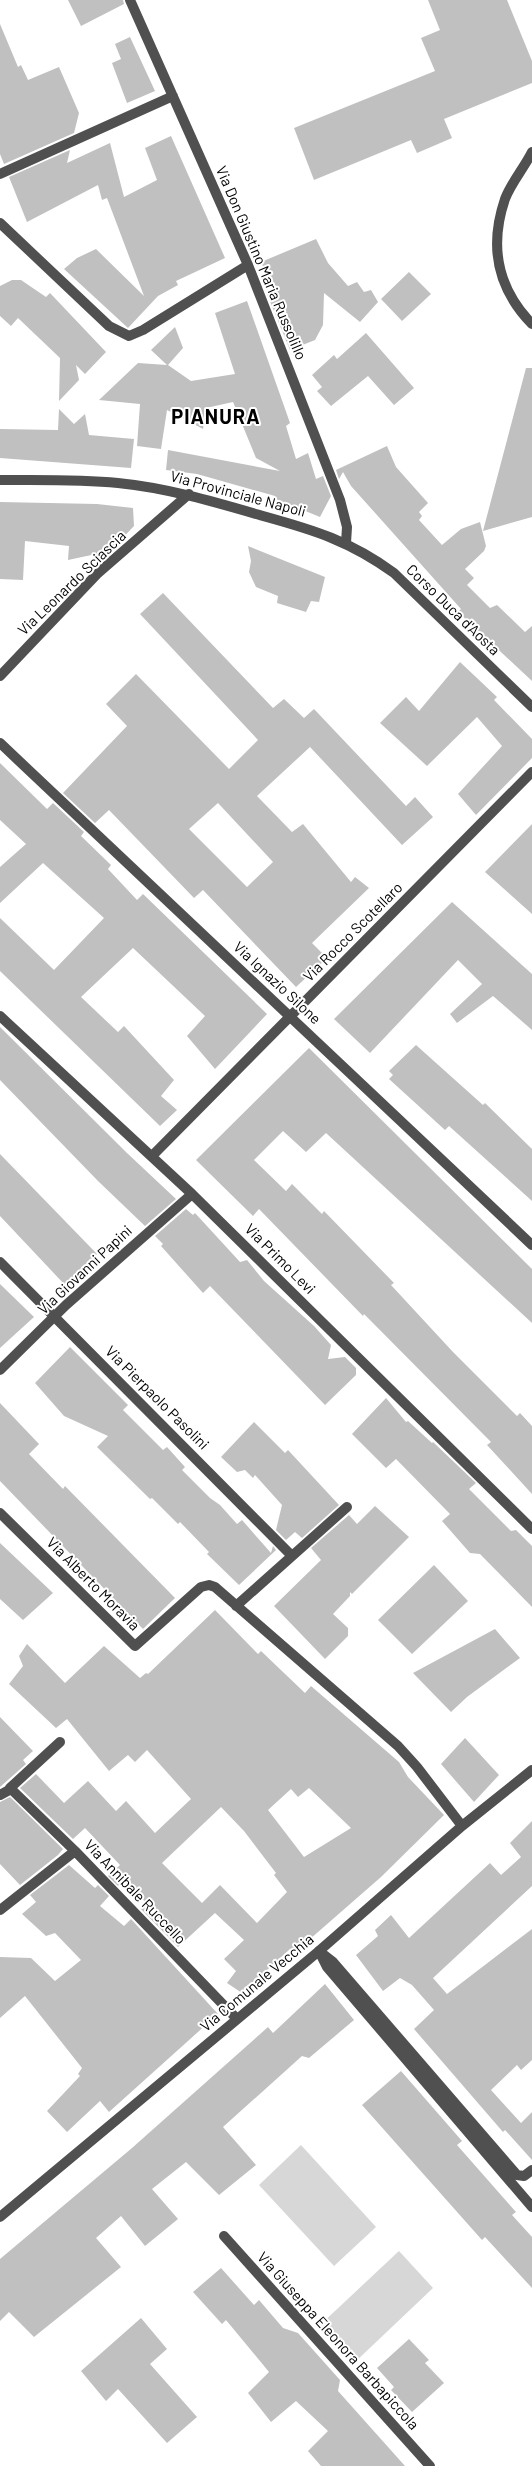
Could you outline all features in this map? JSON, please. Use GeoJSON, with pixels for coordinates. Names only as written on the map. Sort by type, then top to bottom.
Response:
{"type":"FeatureCollection","features":[{"type":"Feature","properties":{"kind":"street","name":"Via Don Giustino Maria Russolillo"},"geometry":{"type":"LineString","coordinates":[[130,0],[248,264],[340,500],[347,528],[346,543]]}},
{"type":"Feature","properties":{"kind":"street"},"geometry":{"type":"LineString","coordinates":[[0,174],[173,96]]}},
{"type":"Feature","properties":{"kind":"street"},"geometry":{"type":"LineString","coordinates":[[532,152],[506,198],[495,239],[501,276],[514,301],[532,324]]}},
{"type":"Feature","properties":{"kind":"street"},"geometry":{"type":"LineString","coordinates":[[0,223],[109,326],[129,336],[143,330],[248,264]]}},
{"type":"Feature","properties":{"kind":"street","name":"Via Provinciale Napoli"},"geometry":{"type":"LineString","coordinates":[[0,480],[117,483],[189,494],[322,533],[346,543]]}},
{"type":"Feature","properties":{"kind":"street","name":"Via Leonardo Sciascia"},"geometry":{"type":"LineString","coordinates":[[0,676],[97,574],[189,494]]}},
{"type":"Feature","properties":{"kind":"street","name":"Corso Duca d'Aosta"},"geometry":{"type":"LineString","coordinates":[[346,543],[369,555],[394,574],[532,707]]}},
{"type":"Feature","properties":{"kind":"street","name":"Via Ignazio Silone"},"geometry":{"type":"LineString","coordinates":[[0,743],[532,1245]]}},
{"type":"Feature","properties":{"kind":"street","name":"Via Rocco Scotellaro"},"geometry":{"type":"LineString","coordinates":[[152,1156],[532,772]]}},
{"type":"Feature","properties":{"kind":"street","name":"Via Primo Levi"},"geometry":{"type":"LineString","coordinates":[[0,1016],[192,1194],[532,1529]]}},
{"type":"Feature","properties":{"kind":"street","name":"Via Giovanni Papini"},"geometry":{"type":"LineString","coordinates":[[0,1370],[66,1305],[192,1194]]}},
{"type":"Feature","properties":{"kind":"street","name":"Via Pierpaolo Pasolini"},"geometry":{"type":"LineString","coordinates":[[0,1262],[56,1316],[292,1556]]}},
{"type":"Feature","properties":{"kind":"street"},"geometry":{"type":"LineString","coordinates":[[236,1606],[347,1507]]}},
{"type":"Feature","properties":{"kind":"street","name":"Via Alberto Moravia"},"geometry":{"type":"LineString","coordinates":[[0,1513],[134,1646],[205,1585],[215,1587],[398,1746],[417,1767],[462,1826]]}},
{"type":"Feature","properties":{"kind":"street"},"geometry":{"type":"LineString","coordinates":[[0,1796],[60,1742]]}},
{"type":"Feature","properties":{"kind":"street","name":"Via Comunale Vecchia"},"geometry":{"type":"LineString","coordinates":[[0,2217],[319,1951],[462,1826],[532,1770]]}},
{"type":"Feature","properties":{"kind":"street","name":"Via Annibale Ruccello"},"geometry":{"type":"LineString","coordinates":[[10,1788],[76,1851],[237,2019]]}},
{"type":"Feature","properties":{"kind":"street"},"geometry":{"type":"LineString","coordinates":[[0,1910],[76,1851]]}},
{"type":"Feature","properties":{"kind":"street"},"geometry":{"type":"LineString","coordinates":[[319,1951],[333,1962],[517,2175],[524,2176],[532,2170]]}},
{"type":"Feature","properties":{"kind":"street"},"geometry":{"type":"LineString","coordinates":[[319,1951],[327,1967],[532,2207]]}},
{"type":"Feature","properties":{"kind":"street","name":"Via Giuseppa Eleonora Barbapiccola"},"geometry":{"type":"LineString","coordinates":[[224,2236],[430,2466]]}},
{"type":"Feature","properties":{"kind":"shaded area"},"geometry":{"type":"Polygon","coordinates":[[[301,2145],[376,2227],[334,2266],[259,2185],[301,2145]]]}},
{"type":"Feature","properties":{"kind":"shaded area"},"geometry":{"type":"Polygon","coordinates":[[[399,2251],[433,2288],[354,2363],[319,2326],[399,2251]]]}},
{"type":"Feature","properties":{"kind":"building"},"geometry":{"type":"Polygon","coordinates":[[[68,0],[123,0],[124,4],[81,26],[68,0]]]}},
{"type":"Feature","properties":{"kind":"building"},"geometry":{"type":"Polygon","coordinates":[[[428,0],[507,0],[532,61],[532,83],[444,119],[452,138],[417,153],[411,140],[314,180],[294,128],[435,71],[421,38],[440,30],[428,0]]]}},
{"type":"Feature","properties":{"kind":"building"},"geometry":{"type":"Polygon","coordinates":[[[0,24],[18,67],[21,65],[28,80],[59,67],[79,113],[74,133],[4,164],[0,154],[0,24]]]}},
{"type":"Feature","properties":{"kind":"building"},"geometry":{"type":"Polygon","coordinates":[[[130,37],[155,91],[127,103],[112,63],[121,59],[115,44],[130,37]]]}},
{"type":"Feature","properties":{"kind":"building"},"geometry":{"type":"Polygon","coordinates":[[[171,136],[225,258],[176,281],[178,285],[158,296],[128,328],[64,269],[77,258],[96,249],[144,296],[107,198],[102,200],[98,185],[27,222],[9,177],[70,150],[67,163],[110,143],[124,197],[157,180],[145,148],[171,136]]]}},
{"type":"Feature","properties":{"kind":"building"},"geometry":{"type":"Polygon","coordinates":[[[316,239],[328,263],[348,286],[357,282],[364,292],[371,290],[378,302],[360,322],[324,293],[323,325],[315,340],[290,350],[267,294],[274,291],[261,262],[316,239]]]}},
{"type":"Feature","properties":{"kind":"building"},"geometry":{"type":"Polygon","coordinates":[[[409,272],[431,294],[402,321],[381,299],[409,272]]]}},
{"type":"Feature","properties":{"kind":"building"},"geometry":{"type":"Polygon","coordinates":[[[12,280],[21,280],[46,297],[50,293],[106,352],[85,374],[76,365],[79,380],[59,401],[60,358],[18,318],[11,326],[0,316],[0,286],[12,280]]]}},
{"type":"Feature","properties":{"kind":"building"},"geometry":{"type":"Polygon","coordinates":[[[247,301],[290,423],[286,426],[296,459],[308,453],[316,479],[323,476],[331,496],[320,517],[276,499],[275,496],[197,474],[166,470],[168,450],[280,471],[256,458],[233,402],[206,408],[203,429],[167,410],[161,449],[137,446],[140,404],[99,400],[138,363],[167,365],[151,350],[175,327],[183,348],[168,365],[191,381],[235,374],[215,313],[247,301]]]}},
{"type":"Feature","properties":{"kind":"building"},"geometry":{"type":"Polygon","coordinates":[[[366,333],[414,388],[394,405],[368,376],[331,406],[317,391],[322,387],[312,375],[334,355],[337,359],[366,333]]]}},
{"type":"Feature","properties":{"kind":"building"},"geometry":{"type":"Polygon","coordinates":[[[526,368],[532,368],[532,517],[483,531],[526,368]]]}},
{"type":"Feature","properties":{"kind":"building"},"geometry":{"type":"Polygon","coordinates":[[[59,409],[74,424],[85,414],[89,435],[134,439],[131,468],[0,458],[0,429],[58,430],[59,409]]]}},
{"type":"Feature","properties":{"kind":"building"},"geometry":{"type":"Polygon","coordinates":[[[387,446],[396,467],[428,503],[419,512],[422,516],[419,520],[442,545],[461,529],[480,522],[486,546],[484,551],[465,569],[474,578],[467,585],[490,608],[497,605],[525,632],[532,626],[532,681],[458,612],[461,609],[351,486],[343,472],[339,479],[336,470],[387,446]]]}},
{"type":"Feature","properties":{"kind":"building"},"geometry":{"type":"Polygon","coordinates":[[[0,502],[97,504],[133,508],[134,526],[110,551],[68,560],[69,546],[25,541],[23,580],[0,579],[0,502]]]}},
{"type":"Feature","properties":{"kind":"building"},"geometry":{"type":"Polygon","coordinates":[[[248,546],[325,577],[319,602],[311,601],[306,612],[277,603],[278,596],[256,587],[249,572],[251,561],[248,546]]]}},
{"type":"Feature","properties":{"kind":"building"},"geometry":{"type":"Polygon","coordinates":[[[163,593],[273,708],[284,699],[304,718],[314,709],[406,806],[415,797],[433,817],[402,845],[310,747],[257,796],[292,832],[303,824],[351,882],[355,877],[369,888],[312,943],[327,958],[296,987],[203,890],[194,898],[109,810],[95,823],[63,793],[127,726],[106,704],[136,674],[229,769],[258,740],[140,614],[163,593]],[[218,803],[189,829],[247,887],[273,862],[218,803]]]}},
{"type":"Feature","properties":{"kind":"building"},"geometry":{"type":"Polygon","coordinates":[[[460,662],[497,697],[494,700],[532,739],[532,758],[476,815],[458,794],[502,746],[477,717],[427,766],[380,723],[406,697],[419,711],[460,662]]]}},
{"type":"Feature","properties":{"kind":"building"},"geometry":{"type":"Polygon","coordinates":[[[0,763],[47,809],[53,803],[84,832],[81,836],[111,865],[108,869],[137,900],[143,894],[267,1014],[215,1069],[187,1036],[205,1016],[133,948],[81,997],[118,1032],[124,1026],[174,1080],[161,1096],[177,1110],[160,1126],[0,971],[0,918],[54,970],[104,918],[43,863],[0,903],[0,867],[26,844],[0,820],[0,763]]]}},
{"type":"Feature","properties":{"kind":"building"},"geometry":{"type":"Polygon","coordinates":[[[532,824],[532,914],[485,872],[532,824]]]}},
{"type":"Feature","properties":{"kind":"building"},"geometry":{"type":"Polygon","coordinates":[[[452,902],[532,974],[532,1030],[493,996],[457,1023],[450,1014],[482,984],[458,960],[370,1053],[334,1019],[452,902]]]}},
{"type":"Feature","properties":{"kind":"building"},"geometry":{"type":"Polygon","coordinates":[[[0,1027],[176,1199],[145,1226],[98,1181],[0,1080],[0,1027]]]}},
{"type":"Feature","properties":{"kind":"building"},"geometry":{"type":"Polygon","coordinates":[[[416,1045],[483,1105],[485,1103],[532,1149],[532,1201],[449,1126],[445,1130],[389,1079],[393,1075],[389,1071],[416,1045]]]}},
{"type":"Feature","properties":{"kind":"building"},"geometry":{"type":"Polygon","coordinates":[[[309,1048],[532,1269],[532,1323],[326,1133],[306,1152],[283,1131],[254,1160],[286,1191],[292,1184],[322,1214],[324,1211],[394,1283],[391,1285],[453,1352],[517,1416],[520,1413],[532,1426],[532,1494],[487,1445],[491,1442],[364,1314],[363,1316],[259,1209],[253,1216],[196,1160],[309,1048]]]}},
{"type":"Feature","properties":{"kind":"building"},"geometry":{"type":"Polygon","coordinates":[[[0,1154],[97,1254],[65,1285],[0,1216],[0,1154]]]}},
{"type":"Feature","properties":{"kind":"building"},"geometry":{"type":"Polygon","coordinates":[[[186,1209],[193,1215],[195,1213],[240,1262],[247,1260],[264,1281],[314,1326],[331,1345],[328,1359],[345,1357],[356,1368],[356,1375],[325,1405],[210,1286],[203,1293],[161,1246],[163,1244],[155,1236],[186,1209]]]}},
{"type":"Feature","properties":{"kind":"building"},"geometry":{"type":"Polygon","coordinates":[[[0,1284],[34,1317],[0,1348],[0,1284]]]}},
{"type":"Feature","properties":{"kind":"building"},"geometry":{"type":"Polygon","coordinates":[[[70,1347],[128,1405],[123,1410],[163,1450],[167,1447],[185,1467],[182,1470],[210,1498],[220,1505],[237,1524],[242,1520],[271,1553],[273,1546],[276,1550],[239,1585],[207,1554],[209,1552],[180,1522],[178,1524],[152,1498],[150,1499],[97,1447],[108,1436],[64,1416],[35,1383],[70,1347]]]}},
{"type":"Feature","properties":{"kind":"building"},"geometry":{"type":"Polygon","coordinates":[[[386,1398],[406,1422],[408,1421],[433,1442],[476,1483],[469,1489],[511,1531],[516,1530],[532,1546],[532,1607],[480,1554],[470,1553],[442,1521],[450,1514],[396,1459],[386,1468],[352,1434],[386,1398]]]}},
{"type":"Feature","properties":{"kind":"building"},"geometry":{"type":"Polygon","coordinates":[[[0,1403],[39,1444],[29,1454],[63,1489],[65,1486],[175,1598],[143,1629],[0,1481],[0,1403]]]}},
{"type":"Feature","properties":{"kind":"building"},"geometry":{"type":"Polygon","coordinates":[[[254,1422],[285,1453],[288,1450],[339,1505],[302,1538],[295,1532],[286,1540],[276,1530],[282,1505],[255,1475],[253,1478],[245,1470],[237,1472],[221,1457],[254,1422]]]}},
{"type":"Feature","properties":{"kind":"building"},"geometry":{"type":"Polygon","coordinates":[[[375,1506],[409,1537],[352,1594],[350,1592],[350,1596],[333,1614],[348,1628],[348,1636],[325,1659],[274,1606],[321,1560],[311,1548],[349,1515],[357,1524],[375,1506]]]}},
{"type":"Feature","properties":{"kind":"building"},"geometry":{"type":"Polygon","coordinates":[[[0,1543],[53,1593],[23,1620],[0,1599],[0,1543]]]}},
{"type":"Feature","properties":{"kind":"building"},"geometry":{"type":"Polygon","coordinates":[[[434,1565],[468,1601],[412,1654],[378,1620],[434,1565]]]}},
{"type":"Feature","properties":{"kind":"building"},"geometry":{"type":"Polygon","coordinates":[[[215,1610],[258,1654],[261,1651],[305,1693],[311,1686],[399,1762],[408,1777],[444,1815],[381,1877],[294,1953],[290,1949],[242,1993],[227,1983],[236,1971],[224,1959],[244,1940],[215,1913],[178,1947],[141,1909],[147,1904],[124,1879],[118,1886],[108,1876],[120,1865],[85,1828],[73,1839],[20,1788],[36,1774],[64,1803],[88,1781],[116,1811],[126,1801],[155,1833],[191,1799],[147,1750],[135,1762],[128,1755],[109,1771],[67,1719],[56,1728],[9,1684],[23,1666],[19,1656],[27,1644],[65,1683],[104,1646],[140,1678],[146,1673],[148,1674],[215,1610]],[[309,1788],[298,1797],[291,1789],[268,1810],[304,1857],[351,1828],[309,1788]],[[221,1807],[162,1863],[202,1903],[220,1885],[257,1923],[287,1892],[274,1875],[276,1873],[244,1831],[221,1807]]]}},
{"type":"Feature","properties":{"kind":"building"},"geometry":{"type":"Polygon","coordinates":[[[495,1629],[520,1658],[467,1697],[451,1712],[413,1673],[495,1629]]]}},
{"type":"Feature","properties":{"kind":"building"},"geometry":{"type":"Polygon","coordinates":[[[0,1717],[33,1751],[23,1760],[26,1764],[0,1787],[0,1717]]]}},
{"type":"Feature","properties":{"kind":"building"},"geometry":{"type":"Polygon","coordinates":[[[465,1738],[499,1775],[474,1802],[441,1764],[465,1738]]]}},
{"type":"Feature","properties":{"kind":"building"},"geometry":{"type":"Polygon","coordinates":[[[10,1797],[63,1849],[20,1885],[0,1864],[0,1802],[10,1797]]]}},
{"type":"Feature","properties":{"kind":"building"},"geometry":{"type":"Polygon","coordinates":[[[532,1821],[532,1886],[433,1978],[447,1994],[532,1929],[532,2060],[521,2070],[517,2065],[491,2090],[521,2123],[532,2112],[532,2160],[505,2130],[503,2132],[414,2029],[434,2010],[412,1985],[400,1978],[383,1991],[356,1955],[378,1936],[375,1930],[391,1915],[409,1938],[490,1863],[501,1875],[521,1857],[510,1843],[532,1821]]]}},
{"type":"Feature","properties":{"kind":"building"},"geometry":{"type":"Polygon","coordinates":[[[69,1865],[95,1888],[98,1885],[109,1896],[100,1906],[124,1926],[131,1919],[218,2014],[109,2112],[100,2101],[67,2132],[47,2111],[80,2076],[78,2074],[82,2068],[25,1996],[0,2018],[0,1957],[31,1958],[55,1981],[81,1960],[55,1933],[46,1936],[22,1914],[36,1902],[30,1895],[69,1865]]]}},
{"type":"Feature","properties":{"kind":"building"},"geometry":{"type":"Polygon","coordinates":[[[325,1984],[354,2020],[309,2058],[302,2056],[223,2127],[256,2165],[219,2195],[186,2162],[152,2189],[178,2219],[145,2246],[121,2216],[96,2238],[121,2267],[34,2337],[9,2312],[0,2321],[0,2259],[132,2148],[268,2027],[273,2033],[325,1984]]]}},
{"type":"Feature","properties":{"kind":"building"},"geometry":{"type":"Polygon","coordinates":[[[401,2071],[462,2141],[457,2145],[516,2212],[512,2215],[532,2237],[532,2288],[485,2237],[482,2240],[362,2105],[401,2071]]]}},
{"type":"Feature","properties":{"kind":"building"},"geometry":{"type":"Polygon","coordinates":[[[221,2268],[254,2305],[259,2300],[283,2328],[298,2333],[340,2380],[338,2391],[405,2466],[321,2466],[308,2451],[328,2431],[296,2401],[271,2422],[248,2393],[269,2372],[226,2320],[222,2324],[193,2292],[221,2268]]]}},
{"type":"Feature","properties":{"kind":"building"},"geometry":{"type":"Polygon","coordinates":[[[141,2318],[167,2349],[150,2364],[197,2417],[167,2443],[118,2389],[106,2401],[81,2371],[141,2318]]]}},
{"type":"Feature","properties":{"kind":"building"},"geometry":{"type":"Polygon","coordinates":[[[409,2339],[429,2360],[425,2363],[444,2383],[412,2412],[391,2390],[394,2387],[377,2368],[409,2339]]]}},
{"type":"Feature","properties":{"kind":"district","name":"PIANURA"},"geometry":{"type":"Point","coordinates":[216,417]}}]}
